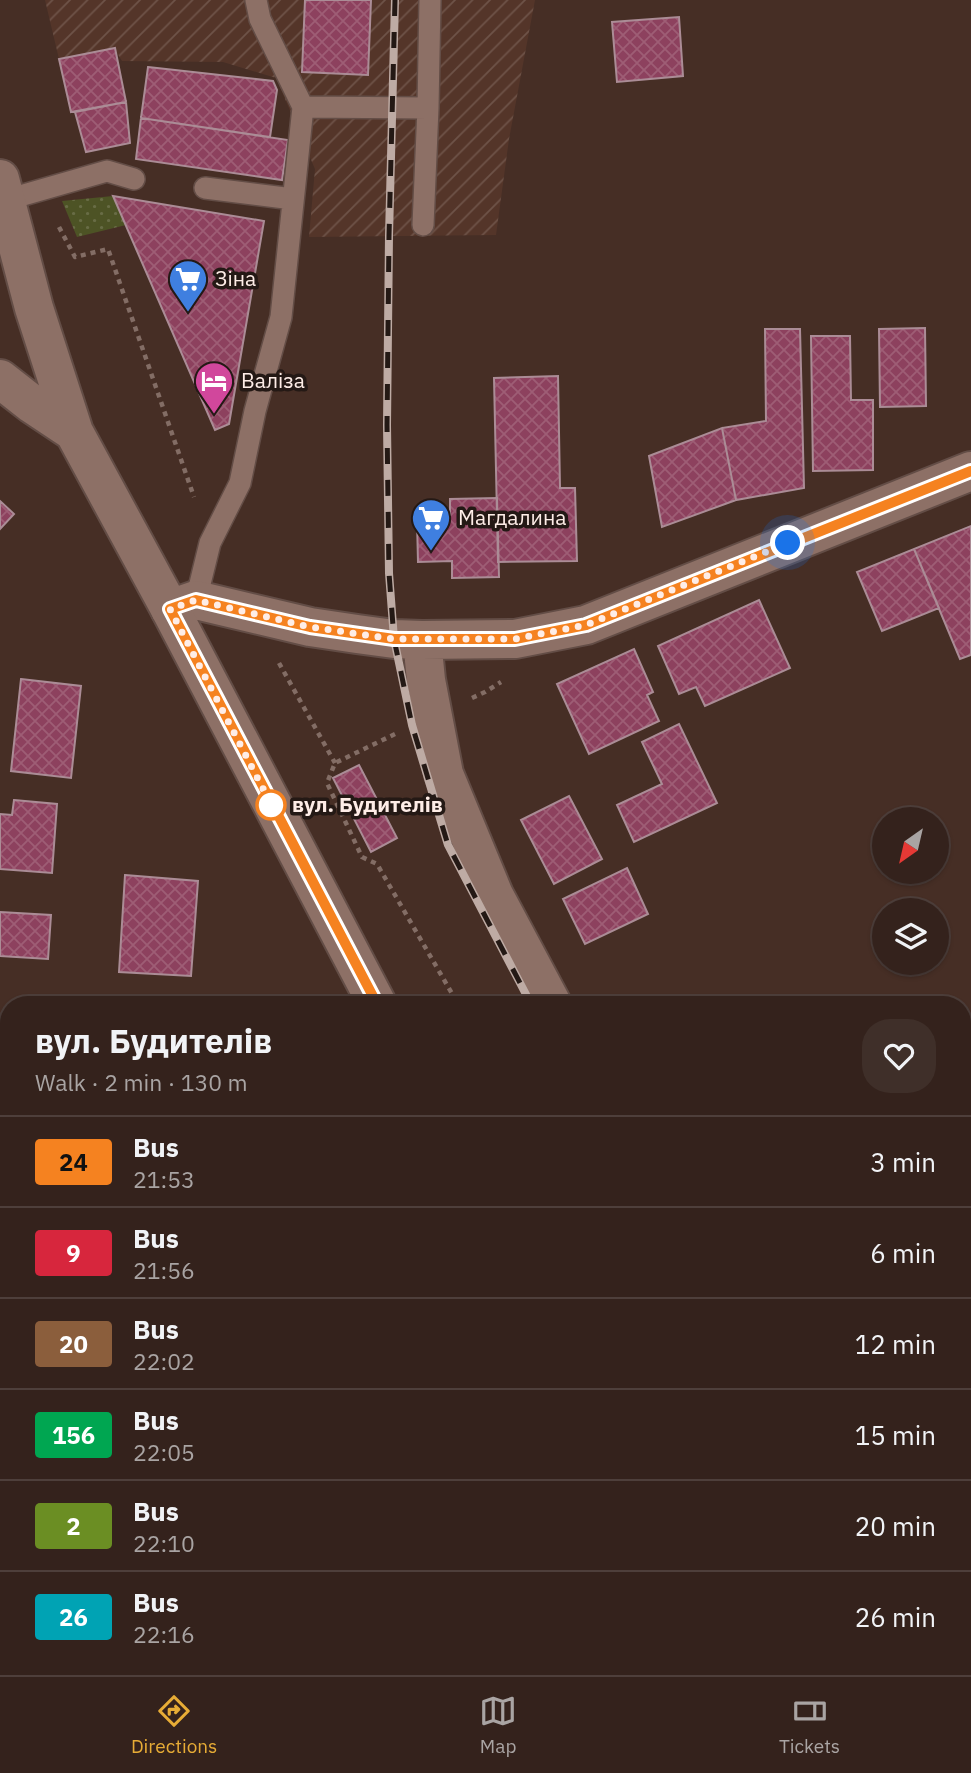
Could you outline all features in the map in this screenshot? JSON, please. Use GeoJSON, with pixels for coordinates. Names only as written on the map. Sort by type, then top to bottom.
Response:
{"type":"FeatureCollection","features":[{"type":"Feature","properties":{"kind":"street"},"geometry":{"type":"LineString","coordinates":[[15,190],[34,308],[74,432],[183,605],[373,996]]}},
{"type":"Feature","properties":{"kind":"street"},"geometry":{"type":"LineString","coordinates":[[0,379],[74,432]]}},
{"type":"Feature","properties":{"kind":"street"},"geometry":{"type":"LineString","coordinates":[[183,605],[253,613],[310,627],[394,639],[515,639],[586,625],[971,471]]}},
{"type":"Feature","properties":{"kind":"street"},"geometry":{"type":"LineString","coordinates":[[422,640],[426,680],[444,774],[494,895],[548,996]]}},
{"type":"Feature","properties":{"kind":"lane"},"geometry":{"type":"LineString","coordinates":[[183,605],[240,483],[255,411],[281,317],[303,107],[260,19],[256,0]]}},
{"type":"Feature","properties":{"kind":"lane"},"geometry":{"type":"LineString","coordinates":[[423,225],[429,0]]}},
{"type":"Feature","properties":{"kind":"lane"},"geometry":{"type":"LineString","coordinates":[[303,107],[428,108]]}},
{"type":"Feature","properties":{"kind":"lane"},"geometry":{"type":"LineString","coordinates":[[15,190],[107,172],[134,179]]}},
{"type":"Feature","properties":{"kind":"lane"},"geometry":{"type":"LineString","coordinates":[[205,188],[293,199]]}},
{"type":"Feature","properties":{"kind":"path"},"geometry":{"type":"LineString","coordinates":[[15,190],[75,257],[108,249],[210,543]]}},
{"type":"Feature","properties":{"kind":"path"},"geometry":{"type":"LineString","coordinates":[[253,613],[335,763],[327,783],[362,857],[377,864],[453,996]]}},
{"type":"Feature","properties":{"kind":"shaded area"},"geometry":{"type":"Polygon","coordinates":[[[45,0],[535,0],[509,139],[496,235],[309,237],[315,169],[276,78],[223,62],[122,61],[114,48],[59,59],[45,0]]]}},
{"type":"Feature","properties":{"kind":"green space"},"geometry":{"type":"Polygon","coordinates":[[[113,196],[126,225],[77,237],[62,201],[113,196]]]}},
{"type":"Feature","properties":{"kind":"building"},"geometry":{"type":"Polygon","coordinates":[[[305,0],[371,0],[368,75],[302,72],[305,0]]]}},
{"type":"Feature","properties":{"kind":"building"},"geometry":{"type":"Polygon","coordinates":[[[679,17],[683,76],[617,82],[612,22],[679,17]]]}},
{"type":"Feature","properties":{"kind":"building"},"geometry":{"type":"Polygon","coordinates":[[[115,48],[126,102],[71,112],[59,59],[115,48]]]}},
{"type":"Feature","properties":{"kind":"building"},"geometry":{"type":"Polygon","coordinates":[[[148,67],[273,81],[277,90],[270,137],[141,118],[148,67]]]}},
{"type":"Feature","properties":{"kind":"building"},"geometry":{"type":"Polygon","coordinates":[[[126,102],[130,143],[86,152],[75,112],[126,102]]]}},
{"type":"Feature","properties":{"kind":"building"},"geometry":{"type":"Polygon","coordinates":[[[141,118],[288,140],[282,180],[136,159],[141,118]]]}},
{"type":"Feature","properties":{"kind":"building"},"geometry":{"type":"Polygon","coordinates":[[[113,196],[264,221],[229,424],[215,430],[113,196]]]}},
{"type":"Feature","properties":{"kind":"building"},"geometry":{"type":"Polygon","coordinates":[[[925,328],[926,406],[880,407],[879,329],[925,328]]]}},
{"type":"Feature","properties":{"kind":"building"},"geometry":{"type":"Polygon","coordinates":[[[765,329],[800,329],[804,488],[736,500],[722,428],[766,421],[765,329]]]}},
{"type":"Feature","properties":{"kind":"building"},"geometry":{"type":"Polygon","coordinates":[[[811,336],[850,336],[851,400],[873,400],[873,470],[813,471],[811,336]]]}},
{"type":"Feature","properties":{"kind":"building"},"geometry":{"type":"Polygon","coordinates":[[[558,376],[560,488],[575,488],[577,561],[498,562],[494,378],[558,376]]]}},
{"type":"Feature","properties":{"kind":"building"},"geometry":{"type":"Polygon","coordinates":[[[722,428],[736,500],[662,527],[649,456],[722,428]]]}},
{"type":"Feature","properties":{"kind":"building"},"geometry":{"type":"Polygon","coordinates":[[[497,498],[499,577],[452,578],[452,561],[418,562],[417,521],[450,520],[450,499],[497,498]]]}},
{"type":"Feature","properties":{"kind":"building"},"geometry":{"type":"Polygon","coordinates":[[[0,501],[14,514],[0,529],[0,501]]]}},
{"type":"Feature","properties":{"kind":"building"},"geometry":{"type":"Polygon","coordinates":[[[971,526],[971,655],[960,659],[914,549],[971,526]]]}},
{"type":"Feature","properties":{"kind":"building"},"geometry":{"type":"Polygon","coordinates":[[[914,549],[939,608],[882,631],[857,572],[914,549]]]}},
{"type":"Feature","properties":{"kind":"building"},"geometry":{"type":"Polygon","coordinates":[[[759,600],[790,668],[705,706],[696,687],[679,694],[658,646],[759,600]]]}},
{"type":"Feature","properties":{"kind":"building"},"geometry":{"type":"Polygon","coordinates":[[[634,649],[653,692],[647,695],[659,721],[589,754],[557,684],[634,649]]]}},
{"type":"Feature","properties":{"kind":"building"},"geometry":{"type":"Polygon","coordinates":[[[21,679],[81,686],[71,778],[11,771],[21,679]]]}},
{"type":"Feature","properties":{"kind":"building"},"geometry":{"type":"Polygon","coordinates":[[[679,724],[717,803],[634,842],[617,805],[662,784],[642,742],[679,724]]]}},
{"type":"Feature","properties":{"kind":"building"},"geometry":{"type":"Polygon","coordinates":[[[359,765],[397,838],[371,852],[333,778],[359,765]]]}},
{"type":"Feature","properties":{"kind":"building"},"geometry":{"type":"Polygon","coordinates":[[[569,796],[602,859],[554,884],[521,820],[569,796]]]}},
{"type":"Feature","properties":{"kind":"building"},"geometry":{"type":"Polygon","coordinates":[[[14,800],[57,804],[52,873],[0,869],[0,814],[12,815],[14,800]]]}},
{"type":"Feature","properties":{"kind":"building"},"geometry":{"type":"Polygon","coordinates":[[[627,868],[648,914],[585,944],[563,899],[627,868]]]}},
{"type":"Feature","properties":{"kind":"building"},"geometry":{"type":"Polygon","coordinates":[[[125,875],[198,881],[191,976],[119,972],[125,875]]]}},
{"type":"Feature","properties":{"kind":"building"},"geometry":{"type":"Polygon","coordinates":[[[0,912],[51,915],[48,959],[0,956],[0,912]]]}},
{"type":"Feature","properties":{"kind":"railway"},"geometry":{"type":"LineString","coordinates":[[395,0],[387,425],[389,573],[394,639],[412,725],[448,845],[527,996]]}},
{"type":"Feature","properties":{"kind":"bus line","name":"24"},"geometry":{"type":"LineString","coordinates":[[373,996],[170,609],[196,600],[310,627],[394,639],[515,639],[586,625],[971,471]]}},
{"type":"Feature","properties":{"kind":"place","name":"Зіна"},"geometry":{"type":"Point","coordinates":[188,313]}},
{"type":"Feature","properties":{"kind":"place","name":"Валіза"},"geometry":{"type":"Point","coordinates":[214,415]}},
{"type":"Feature","properties":{"kind":"place","name":"Магдалина"},"geometry":{"type":"Point","coordinates":[431,552]}},
{"type":"Feature","properties":{"kind":"place","name":"вул. Будителів"},"geometry":{"type":"Point","coordinates":[271,805]}},
{"type":"Feature","properties":{"kind":"route"},"geometry":{"type":"LineString","coordinates":[[271,805],[273,808],[170,609],[196,600],[310,627],[394,639],[515,639],[586,625],[788,543]]}}]}
